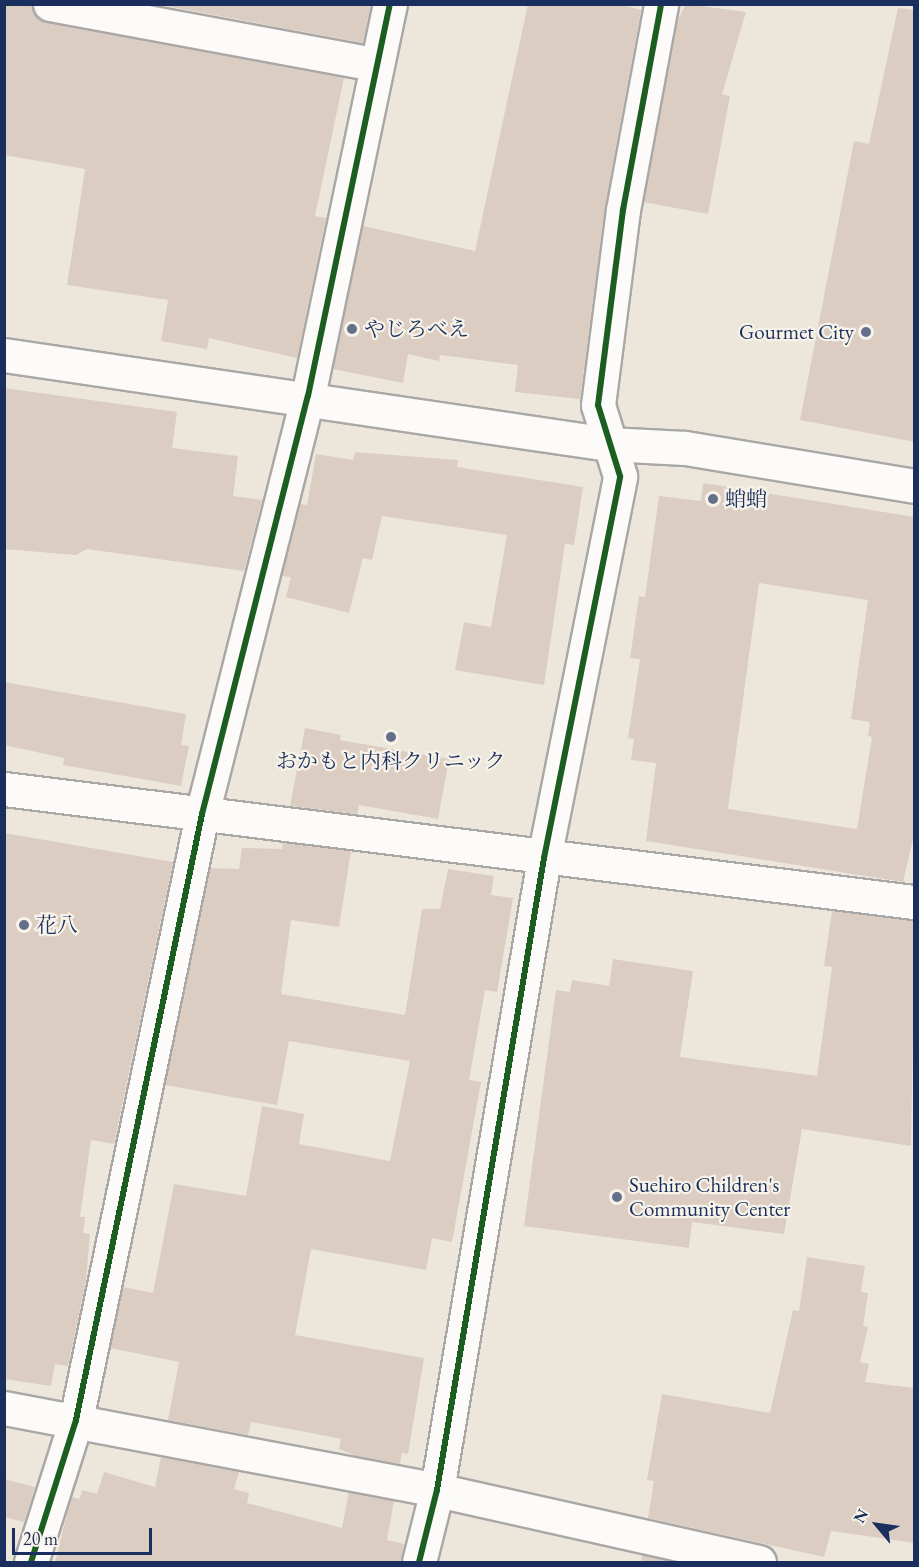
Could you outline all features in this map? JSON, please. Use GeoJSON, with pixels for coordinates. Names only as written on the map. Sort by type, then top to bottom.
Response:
{"type":"FeatureCollection","features":[{"type":"Feature","properties":{"kind":"street"},"geometry":{"type":"LineString","coordinates":[[50,4],[374,64]]}},
{"type":"Feature","properties":{"kind":"street"},"geometry":{"type":"LineString","coordinates":[[31,1563],[76,1420],[202,814],[308,396],[374,64],[390,4]]}},
{"type":"Feature","properties":{"kind":"street"},"geometry":{"type":"LineString","coordinates":[[419,1563],[437,1490],[544,858],[620,476],[608,444],[598,405],[623,210],[661,4]]}},
{"type":"Feature","properties":{"kind":"street"},"geometry":{"type":"LineString","coordinates":[[4,355],[308,396],[608,444],[685,448],[915,486]]}},
{"type":"Feature","properties":{"kind":"street"},"geometry":{"type":"LineString","coordinates":[[4,789],[544,858],[915,902]]}},
{"type":"Feature","properties":{"kind":"street"},"geometry":{"type":"LineString","coordinates":[[4,1408],[437,1490],[759,1563]]}},
{"type":"Feature","properties":{"kind":"building"},"geometry":{"type":"Polygon","coordinates":[[[4,4],[32,4],[47,22],[344,78],[315,216],[326,218],[297,358],[209,338],[207,349],[161,341],[168,300],[67,285],[85,169],[4,155],[4,4]]]}},
{"type":"Feature","properties":{"kind":"building"},"geometry":{"type":"Polygon","coordinates":[[[156,4],[371,4],[363,43],[156,4]]]}},
{"type":"Feature","properties":{"kind":"building"},"geometry":{"type":"Polygon","coordinates":[[[528,4],[620,4],[641,10],[605,207],[580,399],[515,392],[518,365],[440,355],[439,361],[408,354],[403,383],[333,369],[363,226],[475,251],[528,4]]]}},
{"type":"Feature","properties":{"kind":"building"},"geometry":{"type":"Polygon","coordinates":[[[686,4],[746,12],[722,94],[730,96],[708,214],[643,202],[677,21],[686,4]]]}},
{"type":"Feature","properties":{"kind":"building","name":"Gourmet City"},"geometry":{"type":"Polygon","coordinates":[[[898,8],[915,10],[915,442],[800,420],[854,141],[869,144],[898,8]]]}},
{"type":"Feature","properties":{"kind":"building"},"geometry":{"type":"Polygon","coordinates":[[[4,388],[177,412],[172,448],[238,456],[233,496],[262,500],[244,571],[87,549],[76,555],[4,549],[4,388]]]}},
{"type":"Feature","properties":{"kind":"building"},"geometry":{"type":"Polygon","coordinates":[[[355,452],[458,460],[457,467],[583,487],[574,545],[565,544],[544,685],[455,670],[464,622],[491,627],[507,535],[382,516],[372,560],[363,558],[349,613],[286,597],[291,577],[282,576],[300,504],[307,505],[316,454],[353,460],[355,452]]]}},
{"type":"Feature","properties":{"kind":"building"},"geometry":{"type":"Polygon","coordinates":[[[703,483],[915,517],[915,831],[903,882],[646,841],[656,763],[631,760],[634,739],[628,738],[640,659],[630,658],[639,596],[645,597],[659,496],[701,501],[703,483]],[[759,583],[728,809],[857,829],[872,737],[868,736],[870,722],[851,719],[868,600],[759,583]]]}},
{"type":"Feature","properties":{"kind":"building"},"geometry":{"type":"Polygon","coordinates":[[[4,682],[186,714],[181,745],[189,746],[181,786],[63,765],[64,758],[4,745],[4,682]]]}},
{"type":"Feature","properties":{"kind":"building"},"geometry":{"type":"Polygon","coordinates":[[[305,728],[341,735],[340,740],[449,759],[438,819],[359,805],[357,814],[290,806],[305,728]]]}},
{"type":"Feature","properties":{"kind":"building"},"geometry":{"type":"Polygon","coordinates":[[[4,833],[173,862],[114,1144],[91,1140],[80,1217],[85,1217],[83,1233],[90,1234],[86,1280],[68,1366],[55,1364],[51,1386],[4,1379],[4,833]]]}},
{"type":"Feature","properties":{"kind":"building"},"geometry":{"type":"Polygon","coordinates":[[[283,843],[351,851],[339,927],[291,920],[281,994],[405,1015],[422,909],[440,909],[448,869],[494,876],[491,895],[513,898],[497,992],[485,990],[469,1080],[481,1082],[452,1242],[432,1238],[426,1270],[311,1249],[295,1335],[424,1358],[408,1454],[402,1453],[400,1464],[356,1456],[339,1449],[341,1439],[301,1431],[251,1422],[248,1435],[168,1420],[179,1362],[110,1348],[123,1287],[153,1293],[174,1184],[246,1196],[262,1106],[304,1114],[299,1144],[390,1161],[410,1061],[289,1041],[277,1105],[165,1085],[210,868],[239,869],[242,848],[282,849],[283,843]]]}},
{"type":"Feature","properties":{"kind":"building"},"geometry":{"type":"Polygon","coordinates":[[[832,911],[915,920],[911,1146],[802,1129],[784,1234],[692,1222],[689,1248],[524,1226],[556,990],[570,992],[572,980],[609,986],[613,959],[693,971],[680,1057],[817,1076],[832,967],[824,966],[832,911]]]}},
{"type":"Feature","properties":{"kind":"building"},"geometry":{"type":"Polygon","coordinates":[[[807,1257],[865,1266],[861,1292],[868,1293],[863,1326],[868,1327],[860,1362],[869,1364],[865,1382],[915,1388],[915,1543],[831,1531],[824,1557],[648,1518],[654,1481],[647,1480],[662,1394],[770,1413],[793,1310],[799,1311],[807,1257]]]}},
{"type":"Feature","properties":{"kind":"building"},"geometry":{"type":"Polygon","coordinates":[[[161,1457],[239,1472],[234,1489],[249,1493],[247,1503],[342,1528],[349,1492],[394,1501],[387,1540],[404,1544],[401,1563],[55,1563],[71,1497],[80,1499],[82,1490],[97,1494],[104,1472],[155,1487],[161,1457]]]}},
{"type":"Feature","properties":{"kind":"building"},"geometry":{"type":"Polygon","coordinates":[[[4,1479],[35,1487],[24,1522],[4,1517],[4,1479]]]}},
{"type":"Feature","properties":{"kind":"building"},"geometry":{"type":"Polygon","coordinates":[[[642,1555],[675,1563],[641,1563],[642,1555]]]}},
{"type":"Feature","properties":{"kind":"cycle path"},"geometry":{"type":"LineString","coordinates":[[31,1562],[76,1420],[202,814],[308,396],[390,4]]}},
{"type":"Feature","properties":{"kind":"cycle path"},"geometry":{"type":"LineString","coordinates":[[419,1562],[437,1490],[544,858],[620,476],[598,405],[623,210],[661,4]]}},
{"type":"Feature","properties":{"kind":"place","name":"やじろべえ"},"geometry":{"type":"Point","coordinates":[352,329]}},
{"type":"Feature","properties":{"kind":"place","name":"Gourmet City"},"geometry":{"type":"Point","coordinates":[866,332]}},
{"type":"Feature","properties":{"kind":"place","name":"蛸蛸"},"geometry":{"type":"Point","coordinates":[713,499]}},
{"type":"Feature","properties":{"kind":"place","name":"おかもと内科クリニック"},"geometry":{"type":"Point","coordinates":[391,737]}},
{"type":"Feature","properties":{"kind":"place","name":"花八"},"geometry":{"type":"Point","coordinates":[24,925]}},
{"type":"Feature","properties":{"kind":"place","name":"Suehiro Children's Community Center"},"geometry":{"type":"Point","coordinates":[617,1197]}}]}
